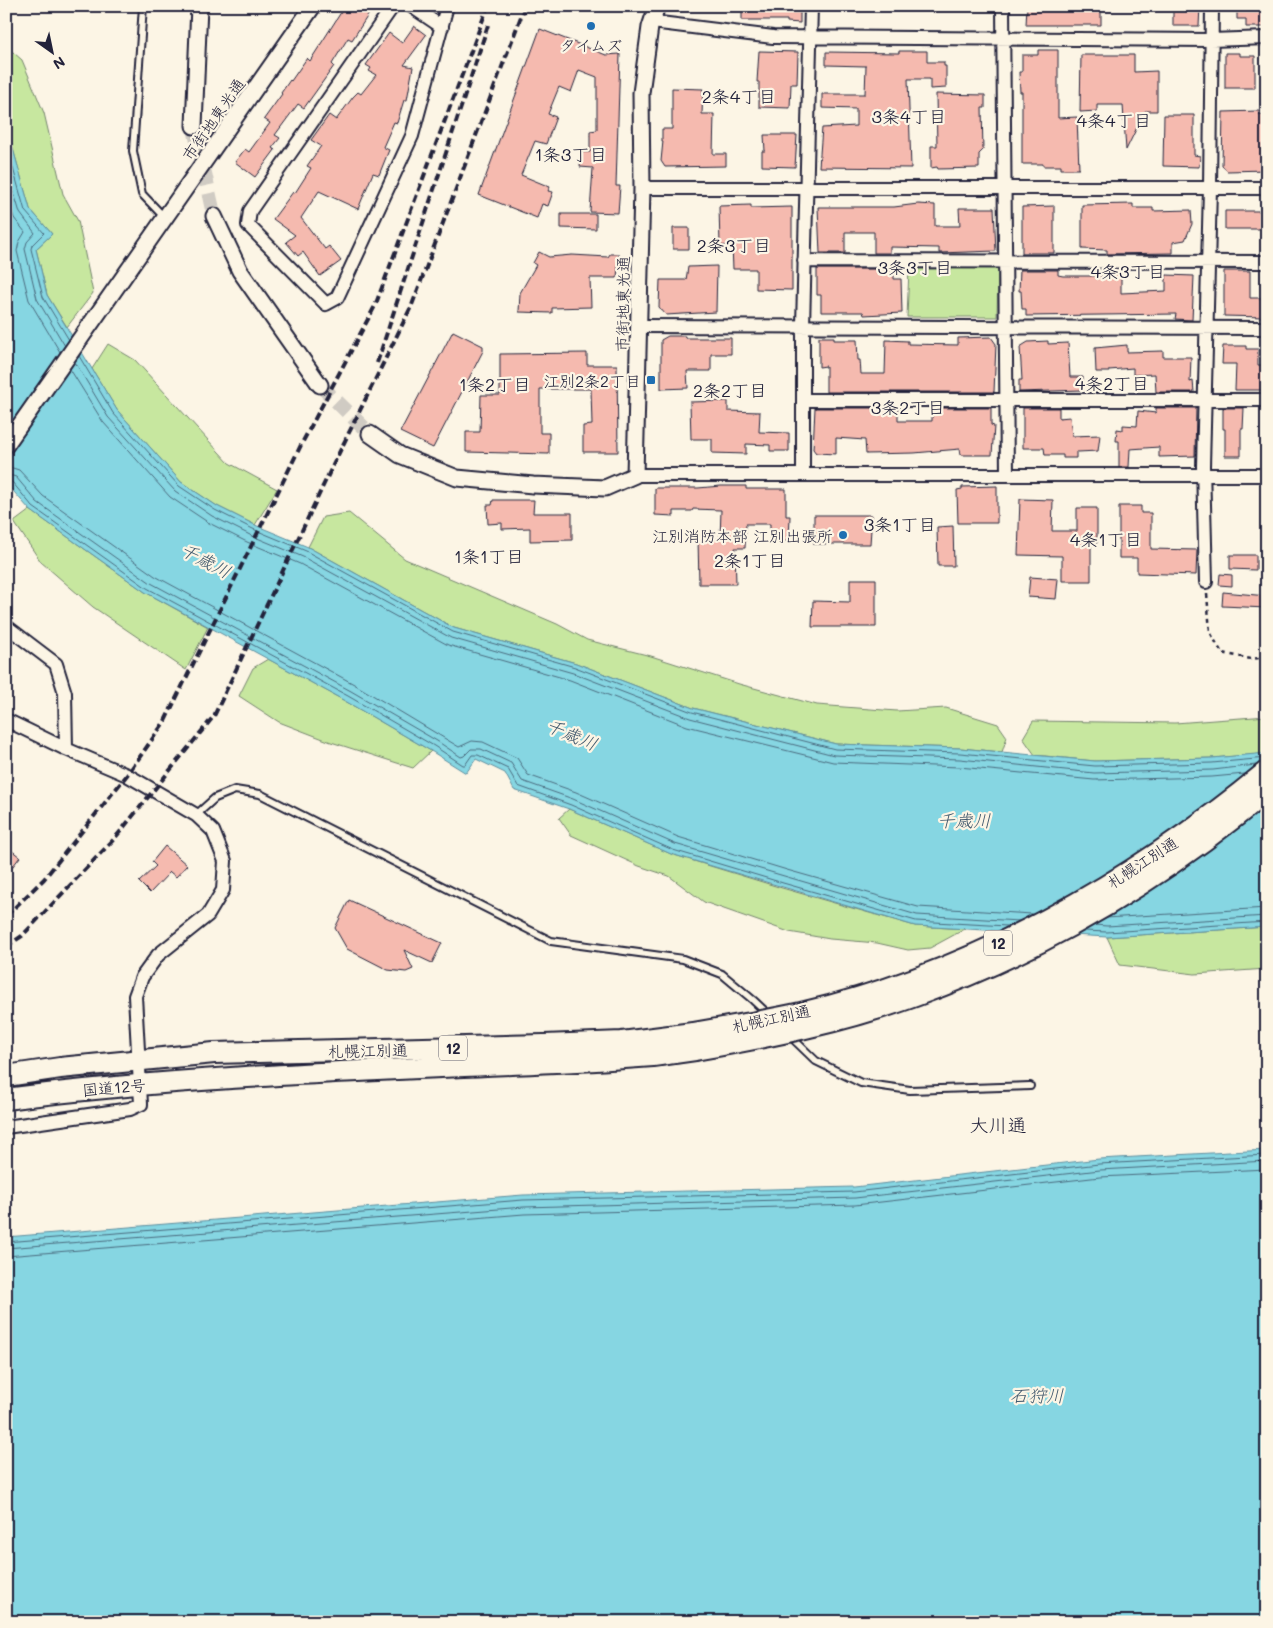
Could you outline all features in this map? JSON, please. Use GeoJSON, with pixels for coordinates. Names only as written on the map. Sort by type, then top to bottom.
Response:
{"type":"FeatureCollection","features":[{"type":"Feature","properties":{"kind":"highway","name":"札幌江別通"},"geometry":{"type":"LineString","coordinates":[[223,1079],[596,1060],[694,1042],[842,1001],[908,980],[990,947],[1044,922],[1207,820],[1267,771]]}},
{"type":"Feature","properties":{"kind":"highway","name":"札幌江別通"},"geometry":{"type":"LineString","coordinates":[[214,1053],[544,1046],[757,1039],[861,1014],[914,997],[969,976],[1034,945],[1126,893],[1216,833],[1267,791]]}},
{"type":"Feature","properties":{"kind":"highway","name":"国道12号"},"geometry":{"type":"LineString","coordinates":[[6,1076],[140,1059],[214,1053]]}},
{"type":"Feature","properties":{"kind":"highway","name":"国道12号"},"geometry":{"type":"LineString","coordinates":[[6,1099],[69,1091],[223,1079]]}},
{"type":"Feature","properties":{"kind":"street","name":"市街地東光通"},"geometry":{"type":"LineString","coordinates":[[194,126],[198,6]]}},
{"type":"Feature","properties":{"kind":"street","name":"市街地東光通"},"geometry":{"type":"LineString","coordinates":[[6,445],[313,6]]}},
{"type":"Feature","properties":{"kind":"street"},"geometry":{"type":"LineString","coordinates":[[393,6],[250,211],[248,225],[326,304],[337,298],[412,136],[447,6]]}},
{"type":"Feature","properties":{"kind":"street"},"geometry":{"type":"LineString","coordinates":[[411,6],[442,27]]}},
{"type":"Feature","properties":{"kind":"street","name":"市街地東光通"},"geometry":{"type":"LineString","coordinates":[[635,475],[642,188],[640,93],[652,22],[657,6]]}},
{"type":"Feature","properties":{"kind":"street"},"geometry":{"type":"LineString","coordinates":[[802,475],[804,261],[811,6]]}},
{"type":"Feature","properties":{"kind":"street"},"geometry":{"type":"LineString","coordinates":[[1004,6],[1007,475]]}},
{"type":"Feature","properties":{"kind":"street"},"geometry":{"type":"LineString","coordinates":[[1206,582],[1203,475],[1212,6]]}},
{"type":"Feature","properties":{"kind":"street"},"geometry":{"type":"LineString","coordinates":[[652,22],[773,37],[1211,40],[1267,38]]}},
{"type":"Feature","properties":{"kind":"street"},"geometry":{"type":"LineString","coordinates":[[642,188],[1267,188]]}},
{"type":"Feature","properties":{"kind":"street"},"geometry":{"type":"LineString","coordinates":[[214,216],[240,271],[320,386]]}},
{"type":"Feature","properties":{"kind":"street"},"geometry":{"type":"LineString","coordinates":[[804,261],[1267,262]]}},
{"type":"Feature","properties":{"kind":"street"},"geometry":{"type":"LineString","coordinates":[[639,326],[1267,328]]}},
{"type":"Feature","properties":{"kind":"street"},"geometry":{"type":"LineString","coordinates":[[803,400],[1267,400]]}},
{"type":"Feature","properties":{"kind":"street"},"geometry":{"type":"LineString","coordinates":[[370,434],[400,455],[457,478],[533,485],[605,488],[635,475],[1267,475]]}},
{"type":"Feature","properties":{"kind":"street"},"geometry":{"type":"LineString","coordinates":[[6,626],[56,664],[65,693],[66,749]]}},
{"type":"Feature","properties":{"kind":"street"},"geometry":{"type":"LineString","coordinates":[[6,720],[66,749],[128,775],[196,815],[213,831],[225,861],[224,890],[208,915],[158,955],[142,977],[135,996],[141,1104],[130,1109],[6,1127]]}},
{"type":"Feature","properties":{"kind":"lane"},"geometry":{"type":"LineString","coordinates":[[143,6],[133,151],[142,194],[165,218]]}},
{"type":"Feature","properties":{"kind":"lane"},"geometry":{"type":"LineString","coordinates":[[196,815],[215,798],[235,790],[260,794],[551,941],[683,958],[722,974],[753,1000],[816,1061],[861,1083],[910,1090],[1030,1086]]}},
{"type":"Feature","properties":{"kind":"path"},"geometry":{"type":"LineString","coordinates":[[1206,582],[1210,632],[1222,653],[1250,659],[1267,658]]}},
{"type":"Feature","properties":{"kind":"green space"},"geometry":{"type":"Polygon","coordinates":[[[6,46],[22,60],[44,113],[63,194],[78,221],[93,293],[67,327],[47,295],[36,249],[52,234],[30,209],[6,124],[6,46]]]}},
{"type":"Feature","properties":{"kind":"green space"},"geometry":{"type":"Polygon","coordinates":[[[998,268],[997,317],[907,317],[909,269],[998,268]]]}},
{"type":"Feature","properties":{"kind":"green space"},"geometry":{"type":"Polygon","coordinates":[[[108,344],[135,360],[229,463],[277,489],[255,525],[217,506],[181,482],[117,410],[92,369],[108,344]]]}},
{"type":"Feature","properties":{"kind":"green space"},"geometry":{"type":"Polygon","coordinates":[[[30,510],[145,592],[208,627],[186,670],[93,607],[41,562],[14,522],[30,510]]]}},
{"type":"Feature","properties":{"kind":"green space"},"geometry":{"type":"Polygon","coordinates":[[[349,513],[405,559],[557,624],[587,640],[651,656],[739,684],[817,705],[897,711],[946,708],[998,724],[1007,737],[1002,752],[960,748],[836,744],[693,708],[576,663],[454,628],[308,547],[323,517],[349,513]]]}},
{"type":"Feature","properties":{"kind":"green space"},"geometry":{"type":"Polygon","coordinates":[[[268,659],[431,751],[413,768],[331,742],[279,722],[239,696],[253,668],[268,659]]]}},
{"type":"Feature","properties":{"kind":"green space"},"geometry":{"type":"Polygon","coordinates":[[[1267,716],[1267,749],[1262,754],[1212,758],[1095,761],[1035,755],[1023,738],[1033,721],[1175,723],[1267,716]]]}},
{"type":"Feature","properties":{"kind":"green space"},"geometry":{"type":"Polygon","coordinates":[[[569,809],[671,854],[782,888],[915,926],[965,929],[930,948],[908,950],[877,943],[830,939],[789,932],[704,902],[669,876],[639,866],[571,835],[559,818],[569,809]]]}},
{"type":"Feature","properties":{"kind":"green space"},"geometry":{"type":"Polygon","coordinates":[[[1267,927],[1267,969],[1195,974],[1120,965],[1107,937],[1267,927]]]}},
{"type":"Feature","properties":{"kind":"water","name":"千歳川"},"geometry":{"type":"Polygon","coordinates":[[[6,124],[30,209],[52,234],[36,249],[47,295],[117,410],[181,482],[217,506],[255,525],[308,547],[454,628],[576,663],[693,708],[836,744],[960,748],[1095,761],[1212,758],[1267,753],[1267,927],[1107,937],[915,926],[671,854],[569,809],[514,790],[505,773],[476,759],[466,773],[345,701],[145,592],[30,510],[6,483],[6,124]]]}},
{"type":"Feature","properties":{"kind":"water","name":"石狩川"},"geometry":{"type":"Polygon","coordinates":[[[1267,1150],[1267,1622],[6,1622],[6,1237],[523,1195],[854,1187],[1099,1159],[1267,1150]]]}},
{"type":"Feature","properties":{"kind":"building"},"geometry":{"type":"Polygon","coordinates":[[[345,6],[374,6],[352,40],[348,38],[332,64],[334,66],[304,108],[298,104],[275,135],[280,138],[272,148],[275,150],[255,177],[235,162],[245,149],[249,152],[270,123],[264,119],[307,58],[310,61],[345,6]]]}},
{"type":"Feature","properties":{"kind":"building"},"geometry":{"type":"Polygon","coordinates":[[[742,6],[800,6],[800,23],[787,22],[787,20],[742,20],[742,6]]]}},
{"type":"Feature","properties":{"kind":"building"},"geometry":{"type":"Polygon","coordinates":[[[1027,6],[1101,6],[1101,25],[1026,25],[1027,6]]]}},
{"type":"Feature","properties":{"kind":"building"},"geometry":{"type":"Polygon","coordinates":[[[1173,6],[1200,6],[1199,26],[1173,26],[1173,6]]]}},
{"type":"Feature","properties":{"kind":"building"},"geometry":{"type":"Polygon","coordinates":[[[1237,6],[1267,6],[1265,27],[1246,27],[1246,19],[1237,19],[1237,6]]]}},
{"type":"Feature","properties":{"kind":"building"},"geometry":{"type":"Polygon","coordinates":[[[414,26],[426,35],[404,65],[413,67],[407,100],[404,100],[397,123],[394,122],[383,147],[389,150],[379,175],[373,173],[358,209],[319,191],[301,218],[325,249],[329,246],[341,261],[320,276],[303,252],[298,256],[286,242],[295,235],[273,219],[293,192],[295,193],[311,168],[307,166],[321,146],[311,140],[329,115],[336,120],[353,97],[358,92],[361,94],[376,75],[369,71],[371,68],[366,65],[389,33],[402,43],[414,26]]]}},
{"type":"Feature","properties":{"kind":"building"},"geometry":{"type":"Polygon","coordinates":[[[540,29],[606,55],[620,54],[616,186],[620,186],[618,213],[590,212],[593,168],[580,167],[581,152],[590,152],[590,131],[597,130],[597,77],[579,70],[571,92],[559,87],[548,114],[556,117],[546,144],[535,141],[521,175],[550,187],[548,191],[553,192],[548,206],[542,204],[537,218],[479,195],[540,29]]]}},
{"type":"Feature","properties":{"kind":"building"},"geometry":{"type":"Polygon","coordinates":[[[1038,50],[1058,50],[1058,118],[1077,117],[1079,169],[1061,169],[1061,166],[1043,166],[1043,164],[1022,164],[1022,92],[1020,92],[1019,72],[1022,72],[1022,55],[1038,55],[1038,50]]]}},
{"type":"Feature","properties":{"kind":"building"},"geometry":{"type":"Polygon","coordinates":[[[759,51],[798,52],[797,84],[791,84],[790,108],[759,107],[759,82],[757,82],[759,51]]]}},
{"type":"Feature","properties":{"kind":"building"},"geometry":{"type":"Polygon","coordinates":[[[899,51],[927,51],[927,62],[944,62],[944,66],[946,66],[946,88],[930,89],[930,79],[908,79],[911,168],[819,167],[822,128],[856,126],[856,109],[822,108],[822,94],[865,94],[866,66],[826,65],[826,52],[899,53],[899,51]]]}},
{"type":"Feature","properties":{"kind":"building"},"geometry":{"type":"Polygon","coordinates":[[[1225,53],[1255,56],[1255,88],[1225,88],[1225,53]]]}},
{"type":"Feature","properties":{"kind":"building"},"geometry":{"type":"Polygon","coordinates":[[[1081,55],[1134,55],[1134,72],[1157,71],[1157,111],[1145,111],[1126,150],[1123,105],[1097,105],[1097,111],[1080,112],[1081,55]]]}},
{"type":"Feature","properties":{"kind":"building"},"geometry":{"type":"Polygon","coordinates":[[[672,88],[703,89],[702,114],[714,114],[713,154],[726,154],[726,166],[665,167],[661,161],[662,129],[672,129],[672,88]]]}},
{"type":"Feature","properties":{"kind":"building"},"geometry":{"type":"Polygon","coordinates":[[[936,94],[985,95],[985,108],[982,108],[983,150],[979,154],[979,168],[931,168],[931,146],[937,146],[936,94]]]}},
{"type":"Feature","properties":{"kind":"building"},"geometry":{"type":"Polygon","coordinates":[[[1259,111],[1259,114],[1267,115],[1267,170],[1227,171],[1222,165],[1223,112],[1259,111]]]}},
{"type":"Feature","properties":{"kind":"building"},"geometry":{"type":"Polygon","coordinates":[[[1164,115],[1194,115],[1194,155],[1200,156],[1199,167],[1163,166],[1164,115]]]}},
{"type":"Feature","properties":{"kind":"building"},"geometry":{"type":"Polygon","coordinates":[[[764,135],[797,135],[795,167],[762,166],[762,151],[765,151],[764,135]]]}},
{"type":"Feature","properties":{"kind":"building"},"geometry":{"type":"Polygon","coordinates":[[[918,204],[935,205],[935,226],[960,226],[959,208],[994,208],[996,251],[939,253],[939,248],[890,247],[890,253],[874,253],[874,232],[845,232],[845,253],[820,253],[818,207],[894,207],[918,204]]]}},
{"type":"Feature","properties":{"kind":"building"},"geometry":{"type":"Polygon","coordinates":[[[1133,204],[1133,208],[1153,208],[1153,211],[1191,210],[1192,224],[1185,240],[1173,242],[1173,253],[1107,254],[1107,250],[1082,249],[1082,205],[1133,204]]]}},
{"type":"Feature","properties":{"kind":"building"},"geometry":{"type":"Polygon","coordinates":[[[751,205],[751,208],[792,207],[792,290],[756,289],[756,269],[733,269],[732,245],[720,246],[719,206],[751,205]]]}},
{"type":"Feature","properties":{"kind":"building"},"geometry":{"type":"Polygon","coordinates":[[[1054,206],[1054,253],[1022,253],[1022,207],[1054,206]]]}},
{"type":"Feature","properties":{"kind":"building"},"geometry":{"type":"Polygon","coordinates":[[[1225,211],[1267,211],[1267,229],[1225,229],[1225,211]]]}},
{"type":"Feature","properties":{"kind":"building"},"geometry":{"type":"Polygon","coordinates":[[[561,214],[596,214],[596,229],[561,228],[561,214]]]}},
{"type":"Feature","properties":{"kind":"building"},"geometry":{"type":"Polygon","coordinates":[[[673,228],[689,228],[689,249],[673,249],[673,228]]]}},
{"type":"Feature","properties":{"kind":"building"},"geometry":{"type":"Polygon","coordinates":[[[539,252],[549,257],[572,255],[608,257],[610,254],[619,254],[617,278],[590,278],[591,307],[552,308],[552,313],[519,312],[520,293],[536,265],[533,263],[539,252]]]}},
{"type":"Feature","properties":{"kind":"building"},"geometry":{"type":"Polygon","coordinates":[[[717,266],[716,312],[666,315],[659,307],[660,280],[686,280],[688,267],[717,266]]]}},
{"type":"Feature","properties":{"kind":"building"},"geometry":{"type":"Polygon","coordinates":[[[817,269],[890,269],[890,271],[894,271],[894,279],[901,279],[902,313],[864,315],[863,312],[821,312],[821,295],[817,295],[817,269]]]}},
{"type":"Feature","properties":{"kind":"building"},"geometry":{"type":"Polygon","coordinates":[[[1020,270],[1058,270],[1058,275],[1063,276],[1108,276],[1108,273],[1121,273],[1121,293],[1166,291],[1166,275],[1194,276],[1192,320],[1175,319],[1176,314],[1026,316],[1026,309],[1022,309],[1021,291],[1019,291],[1020,270]]]}},
{"type":"Feature","properties":{"kind":"building"},"geometry":{"type":"Polygon","coordinates":[[[1224,271],[1250,271],[1250,298],[1266,298],[1266,317],[1224,316],[1224,271]]]}},
{"type":"Feature","properties":{"kind":"building"},"geometry":{"type":"Polygon","coordinates":[[[453,331],[483,346],[483,351],[433,448],[400,432],[453,331]]]}},
{"type":"Feature","properties":{"kind":"building"},"geometry":{"type":"Polygon","coordinates":[[[668,336],[731,338],[731,354],[711,354],[711,371],[687,371],[688,388],[661,389],[661,340],[668,336]]]}},
{"type":"Feature","properties":{"kind":"building"},"geometry":{"type":"Polygon","coordinates":[[[819,337],[834,337],[834,340],[857,340],[861,374],[885,374],[886,340],[908,341],[908,344],[958,345],[958,338],[991,337],[996,344],[994,392],[826,392],[826,366],[819,367],[819,337]]]}},
{"type":"Feature","properties":{"kind":"building"},"geometry":{"type":"Polygon","coordinates":[[[1048,341],[1048,344],[1068,343],[1070,377],[1083,377],[1083,390],[1019,392],[1019,380],[1022,380],[1020,347],[1028,342],[1048,341]]]}},
{"type":"Feature","properties":{"kind":"building"},"geometry":{"type":"Polygon","coordinates":[[[1127,345],[1127,352],[1163,351],[1163,357],[1191,357],[1190,382],[1193,381],[1194,392],[1156,392],[1155,374],[1133,375],[1133,368],[1096,372],[1095,348],[1127,345]]]}},
{"type":"Feature","properties":{"kind":"building"},"geometry":{"type":"Polygon","coordinates":[[[1223,346],[1246,346],[1246,349],[1258,349],[1258,365],[1267,365],[1267,390],[1235,390],[1236,364],[1222,364],[1223,346]]]}},
{"type":"Feature","properties":{"kind":"building"},"geometry":{"type":"Polygon","coordinates":[[[587,353],[587,365],[617,365],[618,452],[583,452],[583,426],[592,425],[591,389],[540,389],[540,433],[549,433],[549,454],[466,452],[466,432],[480,432],[481,395],[500,395],[500,354],[587,353]]]}},
{"type":"Feature","properties":{"kind":"building"},"geometry":{"type":"Polygon","coordinates":[[[728,401],[728,411],[760,412],[759,432],[789,433],[789,451],[770,451],[770,445],[746,444],[746,454],[712,453],[712,439],[691,439],[690,402],[728,401]]]}},
{"type":"Feature","properties":{"kind":"building"},"geometry":{"type":"Polygon","coordinates":[[[815,408],[898,408],[898,421],[932,421],[932,408],[991,408],[991,425],[994,426],[992,455],[961,455],[960,449],[914,453],[866,454],[865,440],[836,438],[836,454],[816,453],[813,449],[815,408]]]}},
{"type":"Feature","properties":{"kind":"building"},"geometry":{"type":"Polygon","coordinates":[[[1023,408],[1059,408],[1059,418],[1070,417],[1072,436],[1100,435],[1098,451],[1076,452],[1076,458],[1063,458],[1063,455],[1045,455],[1044,448],[1023,448],[1023,408]]]}},
{"type":"Feature","properties":{"kind":"building"},"geometry":{"type":"Polygon","coordinates":[[[1156,408],[1196,408],[1195,456],[1159,457],[1159,447],[1130,449],[1129,467],[1119,467],[1119,441],[1116,441],[1117,429],[1123,430],[1123,425],[1137,426],[1138,411],[1156,413],[1156,408]]]}},
{"type":"Feature","properties":{"kind":"building"},"geometry":{"type":"Polygon","coordinates":[[[1223,408],[1244,408],[1243,429],[1241,429],[1241,456],[1225,456],[1223,408]]]}},
{"type":"Feature","properties":{"kind":"building"},"geometry":{"type":"Polygon","coordinates":[[[746,486],[746,489],[786,489],[786,516],[790,516],[789,541],[770,541],[770,524],[746,524],[745,548],[735,548],[736,584],[699,584],[698,539],[720,539],[721,510],[693,509],[692,511],[674,511],[674,516],[655,515],[655,488],[746,486]]]}},
{"type":"Feature","properties":{"kind":"building"},"geometry":{"type":"Polygon","coordinates":[[[997,486],[997,523],[958,523],[957,490],[962,489],[962,487],[997,486]]]}},
{"type":"Feature","properties":{"kind":"building"},"geometry":{"type":"Polygon","coordinates":[[[1020,499],[1053,500],[1052,531],[1077,531],[1077,508],[1097,508],[1097,543],[1091,543],[1091,581],[1062,581],[1062,556],[1018,555],[1020,499]]]}},
{"type":"Feature","properties":{"kind":"building"},"geometry":{"type":"Polygon","coordinates":[[[493,500],[534,500],[533,513],[572,513],[572,540],[530,541],[530,528],[502,529],[502,523],[488,524],[487,505],[492,505],[493,500]]]}},
{"type":"Feature","properties":{"kind":"building"},"geometry":{"type":"Polygon","coordinates":[[[1119,506],[1141,506],[1141,513],[1151,513],[1151,549],[1197,550],[1196,575],[1137,573],[1137,558],[1119,558],[1119,506]]]}},
{"type":"Feature","properties":{"kind":"building"},"geometry":{"type":"Polygon","coordinates":[[[814,515],[872,515],[870,544],[814,544],[814,515]]]}},
{"type":"Feature","properties":{"kind":"building"},"geometry":{"type":"Polygon","coordinates":[[[953,526],[954,566],[938,566],[937,527],[953,526]]]}},
{"type":"Feature","properties":{"kind":"building"},"geometry":{"type":"Polygon","coordinates":[[[1230,555],[1256,555],[1256,570],[1230,569],[1230,555]]]}},
{"type":"Feature","properties":{"kind":"building"},"geometry":{"type":"Polygon","coordinates":[[[1220,574],[1232,575],[1232,586],[1219,585],[1220,574]]]}},
{"type":"Feature","properties":{"kind":"building"},"geometry":{"type":"Polygon","coordinates":[[[1030,577],[1058,579],[1056,599],[1028,597],[1030,577]]]}},
{"type":"Feature","properties":{"kind":"building"},"geometry":{"type":"Polygon","coordinates":[[[850,579],[876,579],[876,627],[812,627],[813,601],[850,602],[850,579]]]}},
{"type":"Feature","properties":{"kind":"building"},"geometry":{"type":"Polygon","coordinates":[[[1223,592],[1267,596],[1267,608],[1222,606],[1223,592]]]}},
{"type":"Feature","properties":{"kind":"building"},"geometry":{"type":"Polygon","coordinates":[[[6,846],[20,857],[6,875],[6,846]]]}},
{"type":"Feature","properties":{"kind":"building"},"geometry":{"type":"Polygon","coordinates":[[[165,846],[187,865],[176,877],[170,872],[150,893],[139,882],[156,866],[152,862],[165,846]]]}},
{"type":"Feature","properties":{"kind":"building"},"geometry":{"type":"Polygon","coordinates":[[[349,900],[442,943],[432,963],[404,950],[413,969],[406,972],[388,970],[347,949],[335,928],[349,900]]]}},
{"type":"Feature","properties":{"kind":"tunnel"},"geometry":{"type":"LineString","coordinates":[[194,126],[214,216]]}},
{"type":"Feature","properties":{"kind":"tunnel"},"geometry":{"type":"LineString","coordinates":[[320,385],[370,434]]}},
{"type":"Feature","properties":{"kind":"railway"},"geometry":{"type":"LineString","coordinates":[[6,916],[44,879],[127,775],[165,721],[301,445],[375,306],[488,6]]}},
{"type":"Feature","properties":{"kind":"railway"},"geometry":{"type":"LineString","coordinates":[[6,947],[22,936],[115,838],[214,716],[333,465],[412,305],[525,6]]}},
{"type":"Feature","properties":{"kind":"railway"},"geometry":{"type":"LineString","coordinates":[[377,363],[488,25]]}},
{"type":"Feature","properties":{"kind":"place","name":"タイムズ"},"geometry":{"type":"Point","coordinates":[591,26]}},
{"type":"Feature","properties":{"kind":"place","name":"江別2条2丁目"},"geometry":{"type":"Point","coordinates":[651,380]}},
{"type":"Feature","properties":{"kind":"place","name":"江別消防本部 江別出張所"},"geometry":{"type":"Point","coordinates":[843,535]}},
{"type":"Feature","properties":{"kind":"district","name":"2条4丁目"},"geometry":{"type":"Point","coordinates":[739,96]}},
{"type":"Feature","properties":{"kind":"district","name":"3条4丁目"},"geometry":{"type":"Point","coordinates":[909,116]}},
{"type":"Feature","properties":{"kind":"district","name":"4条4丁目"},"geometry":{"type":"Point","coordinates":[1114,120]}},
{"type":"Feature","properties":{"kind":"district","name":"1条3丁目"},"geometry":{"type":"Point","coordinates":[571,154]}},
{"type":"Feature","properties":{"kind":"district","name":"2条3丁目"},"geometry":{"type":"Point","coordinates":[734,245]}},
{"type":"Feature","properties":{"kind":"district","name":"3条3丁目"},"geometry":{"type":"Point","coordinates":[915,267]}},
{"type":"Feature","properties":{"kind":"district","name":"4条3丁目"},"geometry":{"type":"Point","coordinates":[1128,271]}},
{"type":"Feature","properties":{"kind":"district","name":"4条2丁目"},"geometry":{"type":"Point","coordinates":[1112,383]}},
{"type":"Feature","properties":{"kind":"district","name":"1条2丁目"},"geometry":{"type":"Point","coordinates":[495,384]}},
{"type":"Feature","properties":{"kind":"district","name":"2条2丁目"},"geometry":{"type":"Point","coordinates":[730,390]}},
{"type":"Feature","properties":{"kind":"district","name":"3条2丁目"},"geometry":{"type":"Point","coordinates":[908,407]}},
{"type":"Feature","properties":{"kind":"district","name":"3条1丁目"},"geometry":{"type":"Point","coordinates":[900,524]}},
{"type":"Feature","properties":{"kind":"district","name":"4条1丁目"},"geometry":{"type":"Point","coordinates":[1106,539]}},
{"type":"Feature","properties":{"kind":"district","name":"1条1丁目"},"geometry":{"type":"Point","coordinates":[489,556]}},
{"type":"Feature","properties":{"kind":"district","name":"2条1丁目"},"geometry":{"type":"Point","coordinates":[750,560]}},
{"type":"Feature","properties":{"kind":"district","name":"大川通"},"geometry":{"type":"Point","coordinates":[998,1124]}}]}
